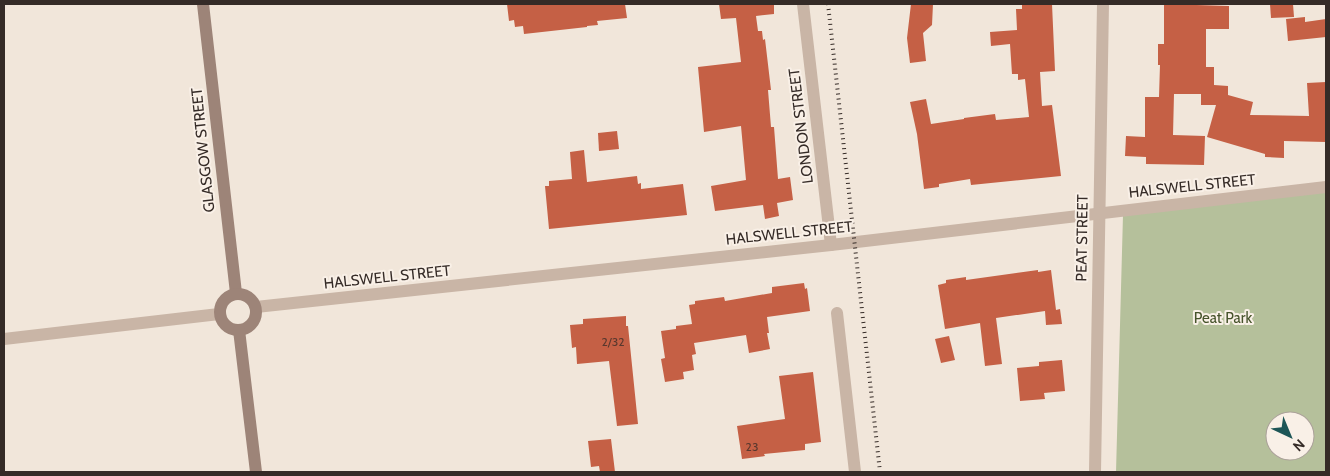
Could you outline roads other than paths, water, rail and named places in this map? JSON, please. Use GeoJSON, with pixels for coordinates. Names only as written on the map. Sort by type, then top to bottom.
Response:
{"type":"FeatureCollection","features":[{"type":"Feature","properties":{"kind":"main road","name":"GLASGOW STREET"},"geometry":{"type":"LineString","coordinates":[[203,4],[236,293]]}},
{"type":"Feature","properties":{"kind":"main road"},"geometry":{"type":"LineString","coordinates":[[236,293],[241,293],[250,298],[256,307],[254,320],[246,328],[239,330],[228,328],[221,320],[219,314],[225,298],[236,293]]}},
{"type":"Feature","properties":{"kind":"main road"},"geometry":{"type":"LineString","coordinates":[[239,330],[256,472]]}},
{"type":"Feature","properties":{"kind":"street","name":"LONDON STREET"},"geometry":{"type":"LineString","coordinates":[[803,4],[831,245]]}},
{"type":"Feature","properties":{"kind":"street","name":"PEAT STREET"},"geometry":{"type":"LineString","coordinates":[[1095,472],[1103,4]]}},
{"type":"Feature","properties":{"kind":"street","name":"HALSWELL STREET"},"geometry":{"type":"LineString","coordinates":[[256,307],[831,245],[1326,188]]}},
{"type":"Feature","properties":{"kind":"street"},"geometry":{"type":"LineString","coordinates":[[837,313],[855,472]]}},
{"type":"Feature","properties":{"kind":"street"},"geometry":{"type":"LineString","coordinates":[[4,338],[219,314]]}},
{"type":"Feature","properties":{"kind":"railway"},"geometry":{"type":"LineString","coordinates":[[828,4],[880,472]]}},
{"type":"Feature","properties":{"kind":"park label","name":"Peat Park"},"geometry":{"type":"Point","coordinates":[1223,318]}}]}
